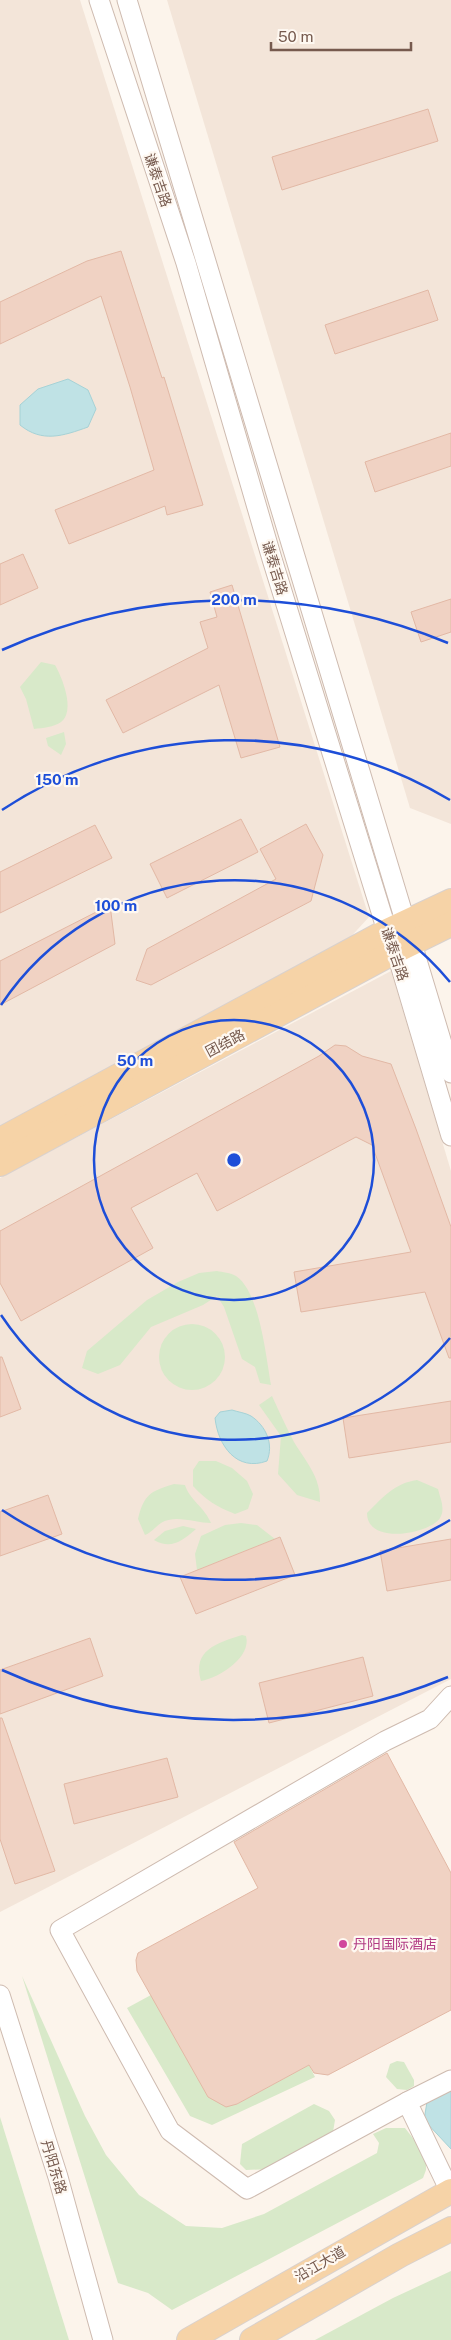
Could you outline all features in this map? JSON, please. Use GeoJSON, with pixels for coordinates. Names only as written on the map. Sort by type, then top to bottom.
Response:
{"type":"FeatureCollection","features":[{"type":"Feature","properties":{"kind":"main road","name":"团结路"},"geometry":{"type":"LineString","coordinates":[[0,1164],[400,937],[451,902]]}},
{"type":"Feature","properties":{"kind":"main road","name":"团结路"},"geometry":{"type":"LineString","coordinates":[[0,1140],[400,937],[451,924]]}},
{"type":"Feature","properties":{"kind":"main road","name":"沿江大道"},"geometry":{"type":"LineString","coordinates":[[189,2340],[451,2191]]}},
{"type":"Feature","properties":{"kind":"main road"},"geometry":{"type":"LineString","coordinates":[[252,2340],[400,2255],[451,2229]]}},
{"type":"Feature","properties":{"kind":"street","name":"谦泰吉路"},"geometry":{"type":"LineString","coordinates":[[98,0],[186,263],[272,559],[400,937],[451,1073]]}},
{"type":"Feature","properties":{"kind":"street","name":"谦泰吉路"},"geometry":{"type":"LineString","coordinates":[[127,0],[400,937],[451,1136]]}},
{"type":"Feature","properties":{"kind":"street"},"geometry":{"type":"LineString","coordinates":[[451,1696],[430,1720],[384,1741],[60,1930],[170,2131],[247,2189],[451,2080]]}},
{"type":"Feature","properties":{"kind":"street","name":"丹阳东路"},"geometry":{"type":"LineString","coordinates":[[0,1995],[58,2177],[103,2340]]}},
{"type":"Feature","properties":{"kind":"street"},"geometry":{"type":"LineString","coordinates":[[407,2102],[451,2191]]}},
{"type":"Feature","properties":{"kind":"shaded area"},"geometry":{"type":"Polygon","coordinates":[[[0,0],[80,0],[369,917],[346,942],[0,1130],[0,0]]]}},
{"type":"Feature","properties":{"kind":"shaded area"},"geometry":{"type":"Polygon","coordinates":[[[167,0],[451,0],[451,824],[410,808],[167,0]]]}},
{"type":"Feature","properties":{"kind":"shaded area"},"geometry":{"type":"Polygon","coordinates":[[[391,971],[451,1171],[451,1679],[0,1912],[0,1178],[391,971]]]}},
{"type":"Feature","properties":{"kind":"green space"},"geometry":{"type":"Polygon","coordinates":[[[41,662],[55,665],[64,685],[68,702],[65,717],[61,722],[48,727],[34,729],[26,699],[20,687],[41,662]]]}},
{"type":"Feature","properties":{"kind":"green space"},"geometry":{"type":"Polygon","coordinates":[[[64,732],[66,744],[61,755],[48,746],[46,738],[64,732]]]}},
{"type":"Feature","properties":{"kind":"green space"},"geometry":{"type":"Polygon","coordinates":[[[217,1271],[236,1276],[244,1284],[251,1296],[261,1326],[271,1385],[260,1383],[255,1367],[242,1359],[224,1307],[217,1296],[203,1305],[151,1327],[120,1365],[98,1374],[82,1368],[87,1351],[147,1300],[178,1282],[199,1273],[217,1271]]]}},
{"type":"Feature","properties":{"kind":"green space"},"geometry":{"type":"Polygon","coordinates":[[[192,1324],[205,1326],[220,1339],[223,1344],[225,1357],[223,1370],[210,1385],[205,1388],[192,1390],[179,1388],[164,1375],[161,1370],[159,1357],[161,1344],[174,1329],[179,1326],[192,1324]]]}},
{"type":"Feature","properties":{"kind":"green space"},"geometry":{"type":"Polygon","coordinates":[[[272,1396],[294,1442],[315,1477],[320,1493],[320,1502],[297,1495],[278,1474],[281,1436],[259,1405],[272,1396]]]}},
{"type":"Feature","properties":{"kind":"green space"},"geometry":{"type":"Polygon","coordinates":[[[199,1461],[216,1461],[232,1468],[247,1481],[253,1494],[248,1509],[235,1514],[212,1503],[198,1491],[193,1486],[193,1470],[199,1461]]]}},
{"type":"Feature","properties":{"kind":"green space"},"geometry":{"type":"Polygon","coordinates":[[[417,1480],[438,1489],[442,1509],[441,1516],[436,1522],[427,1527],[402,1534],[378,1530],[370,1524],[367,1513],[384,1497],[402,1484],[417,1480]]]}},
{"type":"Feature","properties":{"kind":"green space"},"geometry":{"type":"Polygon","coordinates":[[[174,1484],[185,1485],[190,1495],[211,1523],[167,1520],[145,1535],[138,1519],[143,1504],[154,1492],[174,1484]]]}},
{"type":"Feature","properties":{"kind":"green space"},"geometry":{"type":"Polygon","coordinates":[[[241,1523],[257,1525],[275,1539],[197,1570],[195,1554],[201,1536],[225,1525],[241,1523]]]}},
{"type":"Feature","properties":{"kind":"green space"},"geometry":{"type":"Polygon","coordinates":[[[183,1526],[196,1529],[176,1543],[166,1544],[154,1540],[165,1531],[183,1526]]]}},
{"type":"Feature","properties":{"kind":"green space"},"geometry":{"type":"Polygon","coordinates":[[[242,1635],[246,1636],[247,1644],[239,1659],[225,1671],[201,1681],[199,1670],[203,1655],[216,1645],[242,1635]]]}},
{"type":"Feature","properties":{"kind":"green space"},"geometry":{"type":"Polygon","coordinates":[[[22,1976],[85,2116],[106,2155],[139,2195],[186,2226],[222,2228],[264,2214],[377,2153],[379,2143],[373,2134],[386,2128],[405,2128],[426,2155],[426,2170],[423,2178],[172,2310],[148,2293],[118,2283],[22,1976]]]}},
{"type":"Feature","properties":{"kind":"green space"},"geometry":{"type":"Polygon","coordinates":[[[151,1995],[226,2106],[237,2104],[309,2065],[315,2077],[212,2125],[190,2116],[127,2008],[151,1995]]]}},
{"type":"Feature","properties":{"kind":"green space"},"geometry":{"type":"Polygon","coordinates":[[[397,2061],[404,2062],[414,2080],[414,2086],[407,2090],[397,2089],[386,2077],[390,2064],[397,2061]]]}},
{"type":"Feature","properties":{"kind":"green space"},"geometry":{"type":"Polygon","coordinates":[[[314,2104],[329,2111],[335,2120],[333,2132],[271,2169],[246,2170],[240,2164],[242,2144],[314,2104]]]}},
{"type":"Feature","properties":{"kind":"green space"},"geometry":{"type":"Polygon","coordinates":[[[0,2117],[69,2340],[0,2340],[0,2117]]]}},
{"type":"Feature","properties":{"kind":"green space"},"geometry":{"type":"Polygon","coordinates":[[[451,2271],[451,2340],[315,2340],[393,2298],[451,2271]]]}},
{"type":"Feature","properties":{"kind":"water"},"geometry":{"type":"Polygon","coordinates":[[[68,379],[88,390],[96,409],[88,427],[61,435],[45,436],[28,431],[20,425],[20,405],[38,389],[68,379]]]}},
{"type":"Feature","properties":{"kind":"water"},"geometry":{"type":"Polygon","coordinates":[[[232,1410],[251,1416],[261,1425],[267,1436],[270,1448],[267,1461],[247,1463],[238,1460],[225,1447],[220,1438],[215,1418],[220,1412],[232,1410]]]}},
{"type":"Feature","properties":{"kind":"water"},"geometry":{"type":"Polygon","coordinates":[[[451,2090],[451,2149],[424,2120],[427,2102],[451,2090]]]}},
{"type":"Feature","properties":{"kind":"building"},"geometry":{"type":"Polygon","coordinates":[[[428,109],[438,141],[282,190],[272,157],[428,109]]]}},
{"type":"Feature","properties":{"kind":"building"},"geometry":{"type":"Polygon","coordinates":[[[121,251],[162,378],[164,377],[203,505],[167,515],[165,506],[69,544],[55,510],[154,470],[101,296],[0,344],[0,302],[87,261],[121,251]]]}},
{"type":"Feature","properties":{"kind":"building"},"geometry":{"type":"Polygon","coordinates":[[[428,290],[438,320],[335,354],[325,325],[428,290]]]}},
{"type":"Feature","properties":{"kind":"building"},"geometry":{"type":"Polygon","coordinates":[[[451,433],[451,466],[375,492],[365,462],[451,433]]]}},
{"type":"Feature","properties":{"kind":"building"},"geometry":{"type":"Polygon","coordinates":[[[23,554],[38,588],[0,605],[0,564],[23,554]]]}},
{"type":"Feature","properties":{"kind":"building"},"geometry":{"type":"Polygon","coordinates":[[[232,585],[280,747],[241,758],[219,685],[123,733],[106,700],[208,648],[200,622],[217,617],[210,592],[232,585]]]}},
{"type":"Feature","properties":{"kind":"building"},"geometry":{"type":"Polygon","coordinates":[[[451,599],[451,632],[421,642],[411,612],[451,599]]]}},
{"type":"Feature","properties":{"kind":"building"},"geometry":{"type":"Polygon","coordinates":[[[241,819],[258,852],[167,898],[150,864],[241,819]]]}},
{"type":"Feature","properties":{"kind":"building"},"geometry":{"type":"Polygon","coordinates":[[[306,824],[323,855],[311,901],[151,985],[136,980],[147,949],[276,879],[260,849],[306,824]]]}},
{"type":"Feature","properties":{"kind":"building"},"geometry":{"type":"Polygon","coordinates":[[[95,825],[112,858],[0,913],[0,872],[95,825]]]}},
{"type":"Feature","properties":{"kind":"building"},"geometry":{"type":"Polygon","coordinates":[[[110,905],[115,944],[0,1005],[0,961],[110,905]]]}},
{"type":"Feature","properties":{"kind":"building"},"geometry":{"type":"Polygon","coordinates":[[[335,1045],[346,1046],[362,1056],[391,1064],[416,1129],[451,1227],[451,1358],[449,1358],[425,1292],[301,1312],[294,1272],[411,1252],[372,1145],[356,1137],[217,1211],[197,1173],[131,1208],[153,1248],[21,1321],[0,1283],[0,1231],[319,1056],[335,1045]]]}},
{"type":"Feature","properties":{"kind":"building"},"geometry":{"type":"Polygon","coordinates":[[[0,1357],[2,1357],[21,1409],[0,1417],[0,1357]]]}},
{"type":"Feature","properties":{"kind":"building"},"geometry":{"type":"Polygon","coordinates":[[[451,1401],[451,1442],[349,1458],[343,1418],[451,1401]]]}},
{"type":"Feature","properties":{"kind":"building"},"geometry":{"type":"Polygon","coordinates":[[[48,1495],[62,1534],[0,1556],[0,1512],[48,1495]]]}},
{"type":"Feature","properties":{"kind":"building"},"geometry":{"type":"Polygon","coordinates":[[[280,1537],[295,1575],[196,1614],[180,1577],[280,1537]]]}},
{"type":"Feature","properties":{"kind":"building"},"geometry":{"type":"Polygon","coordinates":[[[451,1539],[451,1580],[387,1591],[380,1551],[451,1539]]]}},
{"type":"Feature","properties":{"kind":"building"},"geometry":{"type":"Polygon","coordinates":[[[90,1638],[103,1676],[0,1714],[0,1670],[90,1638]]]}},
{"type":"Feature","properties":{"kind":"building"},"geometry":{"type":"Polygon","coordinates":[[[363,1657],[373,1696],[269,1723],[259,1683],[363,1657]]]}},
{"type":"Feature","properties":{"kind":"building"},"geometry":{"type":"Polygon","coordinates":[[[0,1718],[2,1718],[55,1871],[15,1884],[0,1839],[0,1718]]]}},
{"type":"Feature","properties":{"kind":"building"},"geometry":{"type":"Polygon","coordinates":[[[387,1753],[451,1873],[451,2010],[328,2075],[314,2073],[309,2065],[237,2104],[226,2107],[208,2097],[137,1971],[136,1960],[138,1953],[258,1888],[234,1842],[387,1753]]]}},
{"type":"Feature","properties":{"kind":"building"},"geometry":{"type":"Polygon","coordinates":[[[167,1758],[178,1797],[74,1824],[64,1784],[167,1758]]]}},
{"type":"Feature","properties":{"kind":"place","name":"丹阳国际酒店"},"geometry":{"type":"Point","coordinates":[343,1944]}}]}
